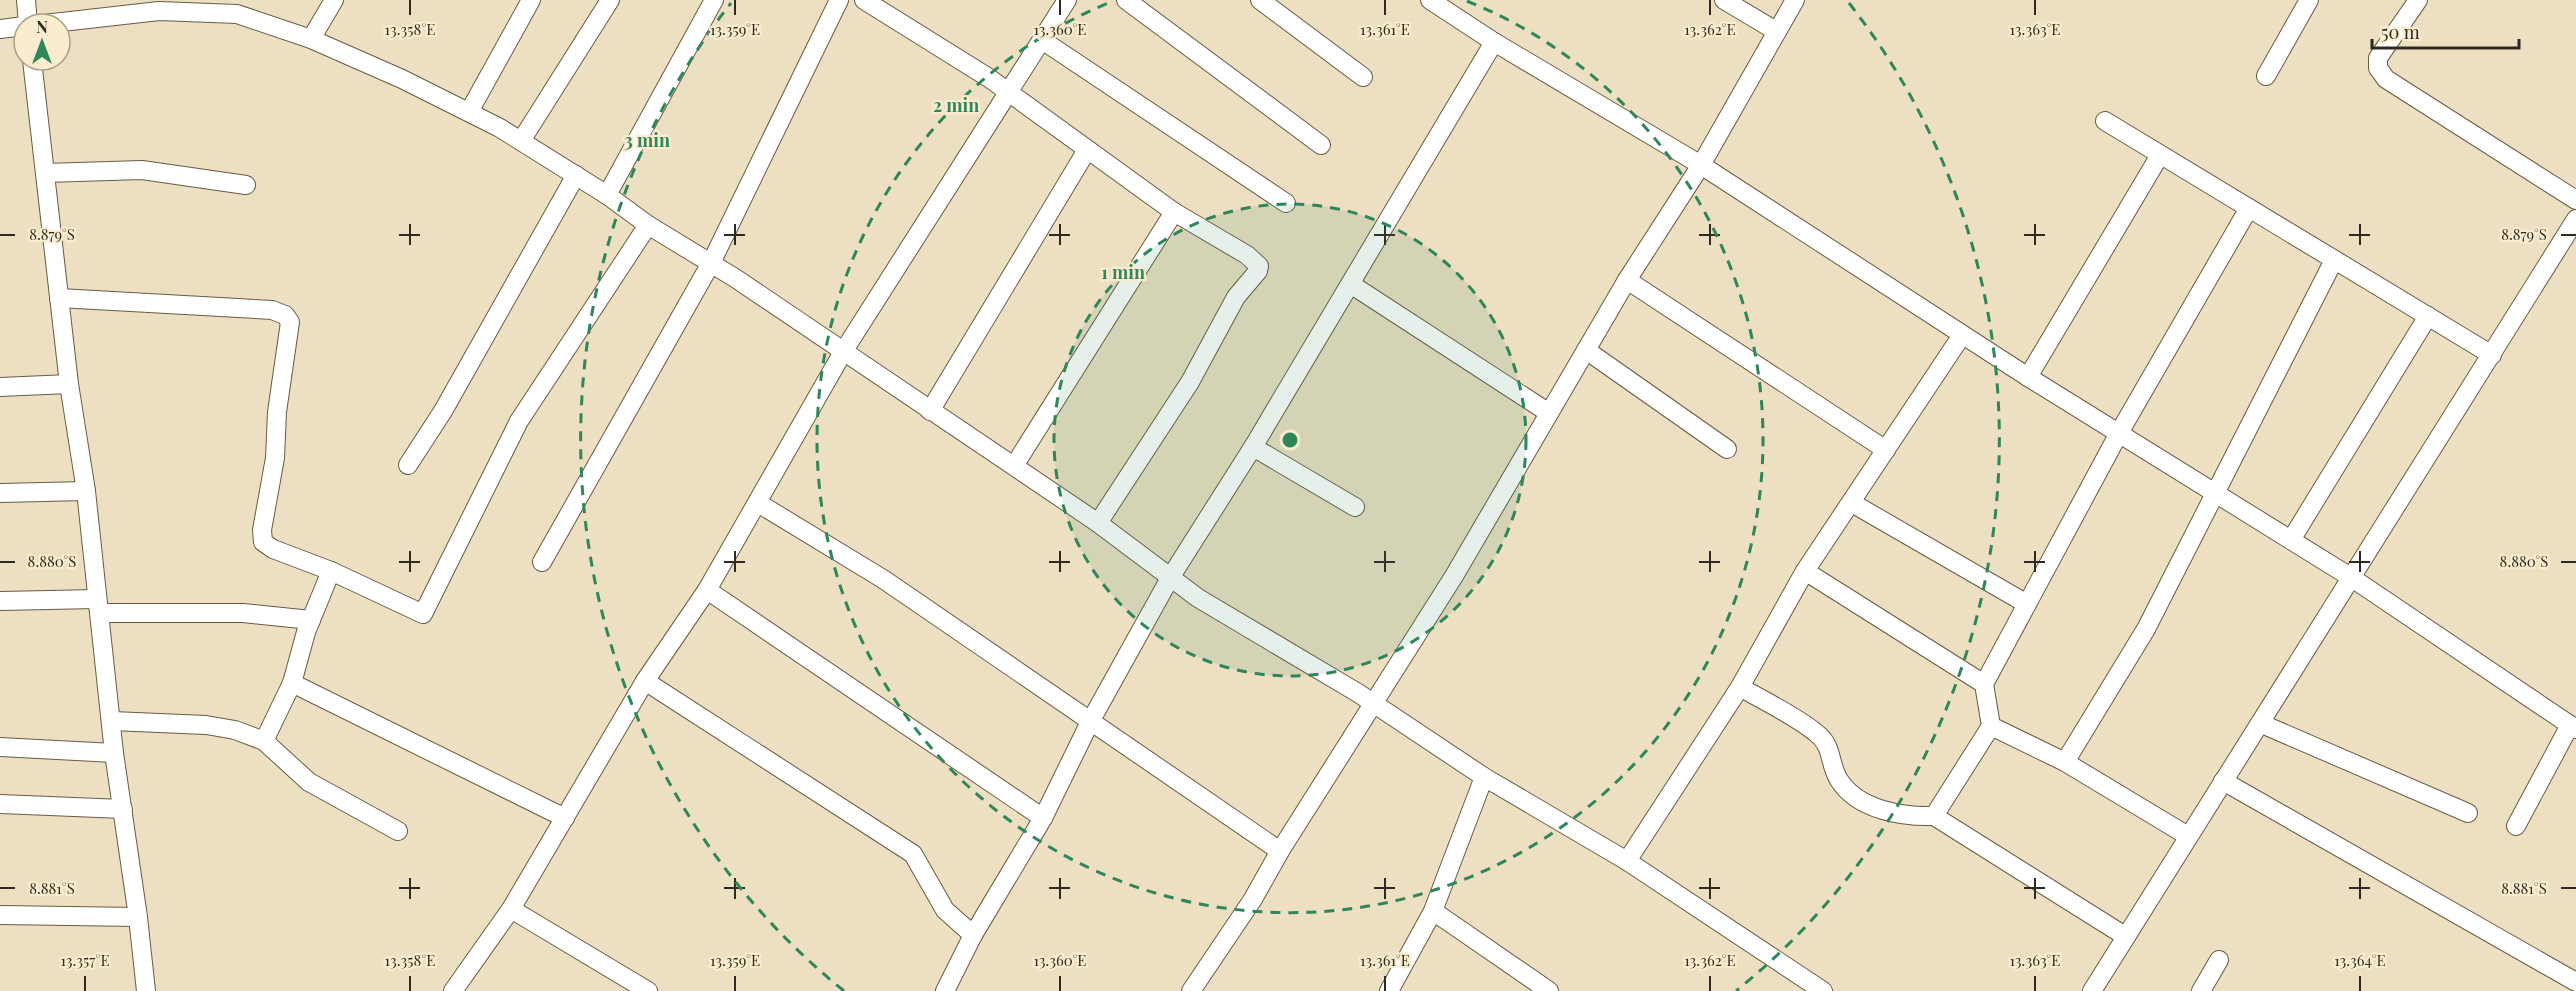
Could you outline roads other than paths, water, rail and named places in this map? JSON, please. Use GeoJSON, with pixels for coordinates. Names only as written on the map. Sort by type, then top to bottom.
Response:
{"type":"FeatureCollection","features":[{"type":"Feature","properties":{"kind":"street"},"geometry":{"type":"LineString","coordinates":[[311,39],[334,0]]}},
{"type":"Feature","properties":{"kind":"street"},"geometry":{"type":"LineString","coordinates":[[469,112],[531,0]]}},
{"type":"Feature","properties":{"kind":"street"},"geometry":{"type":"LineString","coordinates":[[521,141],[610,0]]}},
{"type":"Feature","properties":{"kind":"street"},"geometry":{"type":"LineString","coordinates":[[607,195],[714,0]]}},
{"type":"Feature","properties":{"kind":"street"},"geometry":{"type":"LineString","coordinates":[[542,562],[711,263],[839,0]]}},
{"type":"Feature","properties":{"kind":"street"},"geometry":{"type":"LineString","coordinates":[[864,0],[989,78],[1174,212],[1254,260],[1259,266],[1258,272],[1236,297],[1190,382],[1098,524]]}},
{"type":"Feature","properties":{"kind":"street"},"geometry":{"type":"LineString","coordinates":[[453,991],[511,909],[645,681],[707,590],[843,352],[1067,0]]}},
{"type":"Feature","properties":{"kind":"street"},"geometry":{"type":"LineString","coordinates":[[1126,0],[1321,145]]}},
{"type":"Feature","properties":{"kind":"street"},"geometry":{"type":"LineString","coordinates":[[1260,0],[1363,77]]}},
{"type":"Feature","properties":{"kind":"street"},"geometry":{"type":"LineString","coordinates":[[1430,0],[1494,42],[1701,165],[2028,377],[2352,578],[2573,727],[2516,826]]}},
{"type":"Feature","properties":{"kind":"street"},"geometry":{"type":"LineString","coordinates":[[1724,0],[1776,31]]}},
{"type":"Feature","properties":{"kind":"street"},"geometry":{"type":"LineString","coordinates":[[1191,991],[1253,899],[1280,851],[1454,576],[1627,280],[1701,165],[1795,0]]}},
{"type":"Feature","properties":{"kind":"street"},"geometry":{"type":"LineString","coordinates":[[2266,76],[2309,0]]}},
{"type":"Feature","properties":{"kind":"street"},"geometry":{"type":"LineString","coordinates":[[2418,0],[2378,58],[2378,68],[2386,79],[2576,200]]}},
{"type":"Feature","properties":{"kind":"street"},"geometry":{"type":"LineString","coordinates":[[72,20],[159,6],[237,14],[311,39],[402,79],[469,112],[576,175],[648,225],[711,263],[1014,466],[1098,524],[1198,598],[1374,704],[1484,777],[1627,861],[1823,991]]}},
{"type":"Feature","properties":{"kind":"street"},"geometry":{"type":"LineString","coordinates":[[1042,40],[1286,202]]}},
{"type":"Feature","properties":{"kind":"street"},"geometry":{"type":"LineString","coordinates":[[945,991],[973,934],[1043,818],[1090,722],[1170,578],[1352,285],[1494,42]]}},
{"type":"Feature","properties":{"kind":"street"},"geometry":{"type":"LineString","coordinates":[[33,72],[69,384],[86,491],[114,753],[138,916],[146,991]]}},
{"type":"Feature","properties":{"kind":"street"},"geometry":{"type":"LineString","coordinates":[[2105,122],[2492,355]]}},
{"type":"Feature","properties":{"kind":"street"},"geometry":{"type":"LineString","coordinates":[[930,411],[1087,150]]}},
{"type":"Feature","properties":{"kind":"street"},"geometry":{"type":"LineString","coordinates":[[2028,377],[2160,155]]}},
{"type":"Feature","properties":{"kind":"street"},"geometry":{"type":"LineString","coordinates":[[45,173],[142,170],[246,185]]}},
{"type":"Feature","properties":{"kind":"street"},"geometry":{"type":"LineString","coordinates":[[408,465],[443,411],[576,175]]}},
{"type":"Feature","properties":{"kind":"street"},"geometry":{"type":"LineString","coordinates":[[1934,816],[1991,726],[1984,684],[2120,433],[2249,208]]}},
{"type":"Feature","properties":{"kind":"street"},"geometry":{"type":"LineString","coordinates":[[1014,466],[1174,212]]}},
{"type":"Feature","properties":{"kind":"street"},"geometry":{"type":"LineString","coordinates":[[2092,991],[2223,781],[2262,724],[2576,219]]}},
{"type":"Feature","properties":{"kind":"street"},"geometry":{"type":"LineString","coordinates":[[59,298],[273,310],[285,315],[290,322],[277,412],[275,458],[262,530],[263,542],[273,549],[331,571],[423,614],[519,421],[648,225]]}},
{"type":"Feature","properties":{"kind":"street"},"geometry":{"type":"LineString","coordinates":[[2064,762],[2146,629],[2334,260]]}},
{"type":"Feature","properties":{"kind":"street"},"geometry":{"type":"LineString","coordinates":[[1627,280],[1886,450]]}},
{"type":"Feature","properties":{"kind":"street"},"geometry":{"type":"LineString","coordinates":[[1352,285],[1549,413]]}},
{"type":"Feature","properties":{"kind":"street"},"geometry":{"type":"LineString","coordinates":[[2291,540],[2428,316]]}},
{"type":"Feature","properties":{"kind":"street"},"geometry":{"type":"LineString","coordinates":[[1627,861],[1740,687],[1805,571],[1962,334]]}},
{"type":"Feature","properties":{"kind":"street"},"geometry":{"type":"LineString","coordinates":[[1586,350],[1727,449]]}},
{"type":"Feature","properties":{"kind":"street"},"geometry":{"type":"LineString","coordinates":[[0,387],[69,384]]}},
{"type":"Feature","properties":{"kind":"street"},"geometry":{"type":"LineString","coordinates":[[1253,447],[1355,507]]}},
{"type":"Feature","properties":{"kind":"street"},"geometry":{"type":"LineString","coordinates":[[0,493],[86,491]]}},
{"type":"Feature","properties":{"kind":"street"},"geometry":{"type":"LineString","coordinates":[[758,503],[884,579],[1280,851]]}},
{"type":"Feature","properties":{"kind":"street"},"geometry":{"type":"LineString","coordinates":[[1852,503],[2027,604]]}},
{"type":"Feature","properties":{"kind":"street"},"geometry":{"type":"LineString","coordinates":[[264,741],[292,683],[311,621],[331,571]]}},
{"type":"Feature","properties":{"kind":"street"},"geometry":{"type":"LineString","coordinates":[[1805,571],[1984,684]]}},
{"type":"Feature","properties":{"kind":"street"},"geometry":{"type":"LineString","coordinates":[[707,590],[1043,818]]}},
{"type":"Feature","properties":{"kind":"street"},"geometry":{"type":"LineString","coordinates":[[0,602],[243,613],[311,621]]}},
{"type":"Feature","properties":{"kind":"street"},"geometry":{"type":"LineString","coordinates":[[645,681],[913,854],[945,910],[973,934]]}},
{"type":"Feature","properties":{"kind":"street"},"geometry":{"type":"LineString","coordinates":[[292,683],[565,818]]}},
{"type":"Feature","properties":{"kind":"street"},"geometry":{"type":"LineString","coordinates":[[1740,687],[1815,732],[1828,745],[1838,779],[1851,793],[1880,809],[1908,817],[1934,816],[2125,936]]}},
{"type":"Feature","properties":{"kind":"street"},"geometry":{"type":"LineString","coordinates":[[112,721],[206,725],[235,730],[264,741],[309,782],[398,831]]}},
{"type":"Feature","properties":{"kind":"street"},"geometry":{"type":"LineString","coordinates":[[2262,724],[2468,813]]}},
{"type":"Feature","properties":{"kind":"street"},"geometry":{"type":"LineString","coordinates":[[1991,726],[2064,762],[2188,836]]}},
{"type":"Feature","properties":{"kind":"street"},"geometry":{"type":"LineString","coordinates":[[0,747],[114,753]]}},
{"type":"Feature","properties":{"kind":"street"},"geometry":{"type":"LineString","coordinates":[[1389,991],[1433,911],[1484,777]]}},
{"type":"Feature","properties":{"kind":"street"},"geometry":{"type":"LineString","coordinates":[[2223,781],[2576,982]]}},
{"type":"Feature","properties":{"kind":"street"},"geometry":{"type":"LineString","coordinates":[[0,804],[123,809]]}},
{"type":"Feature","properties":{"kind":"street"},"geometry":{"type":"LineString","coordinates":[[511,909],[648,991]]}},
{"type":"Feature","properties":{"kind":"street"},"geometry":{"type":"LineString","coordinates":[[1433,911],[1549,991]]}},
{"type":"Feature","properties":{"kind":"street"},"geometry":{"type":"LineString","coordinates":[[0,915],[138,916]]}},
{"type":"Feature","properties":{"kind":"street"},"geometry":{"type":"LineString","coordinates":[[2202,991],[2219,960]]}}]}
